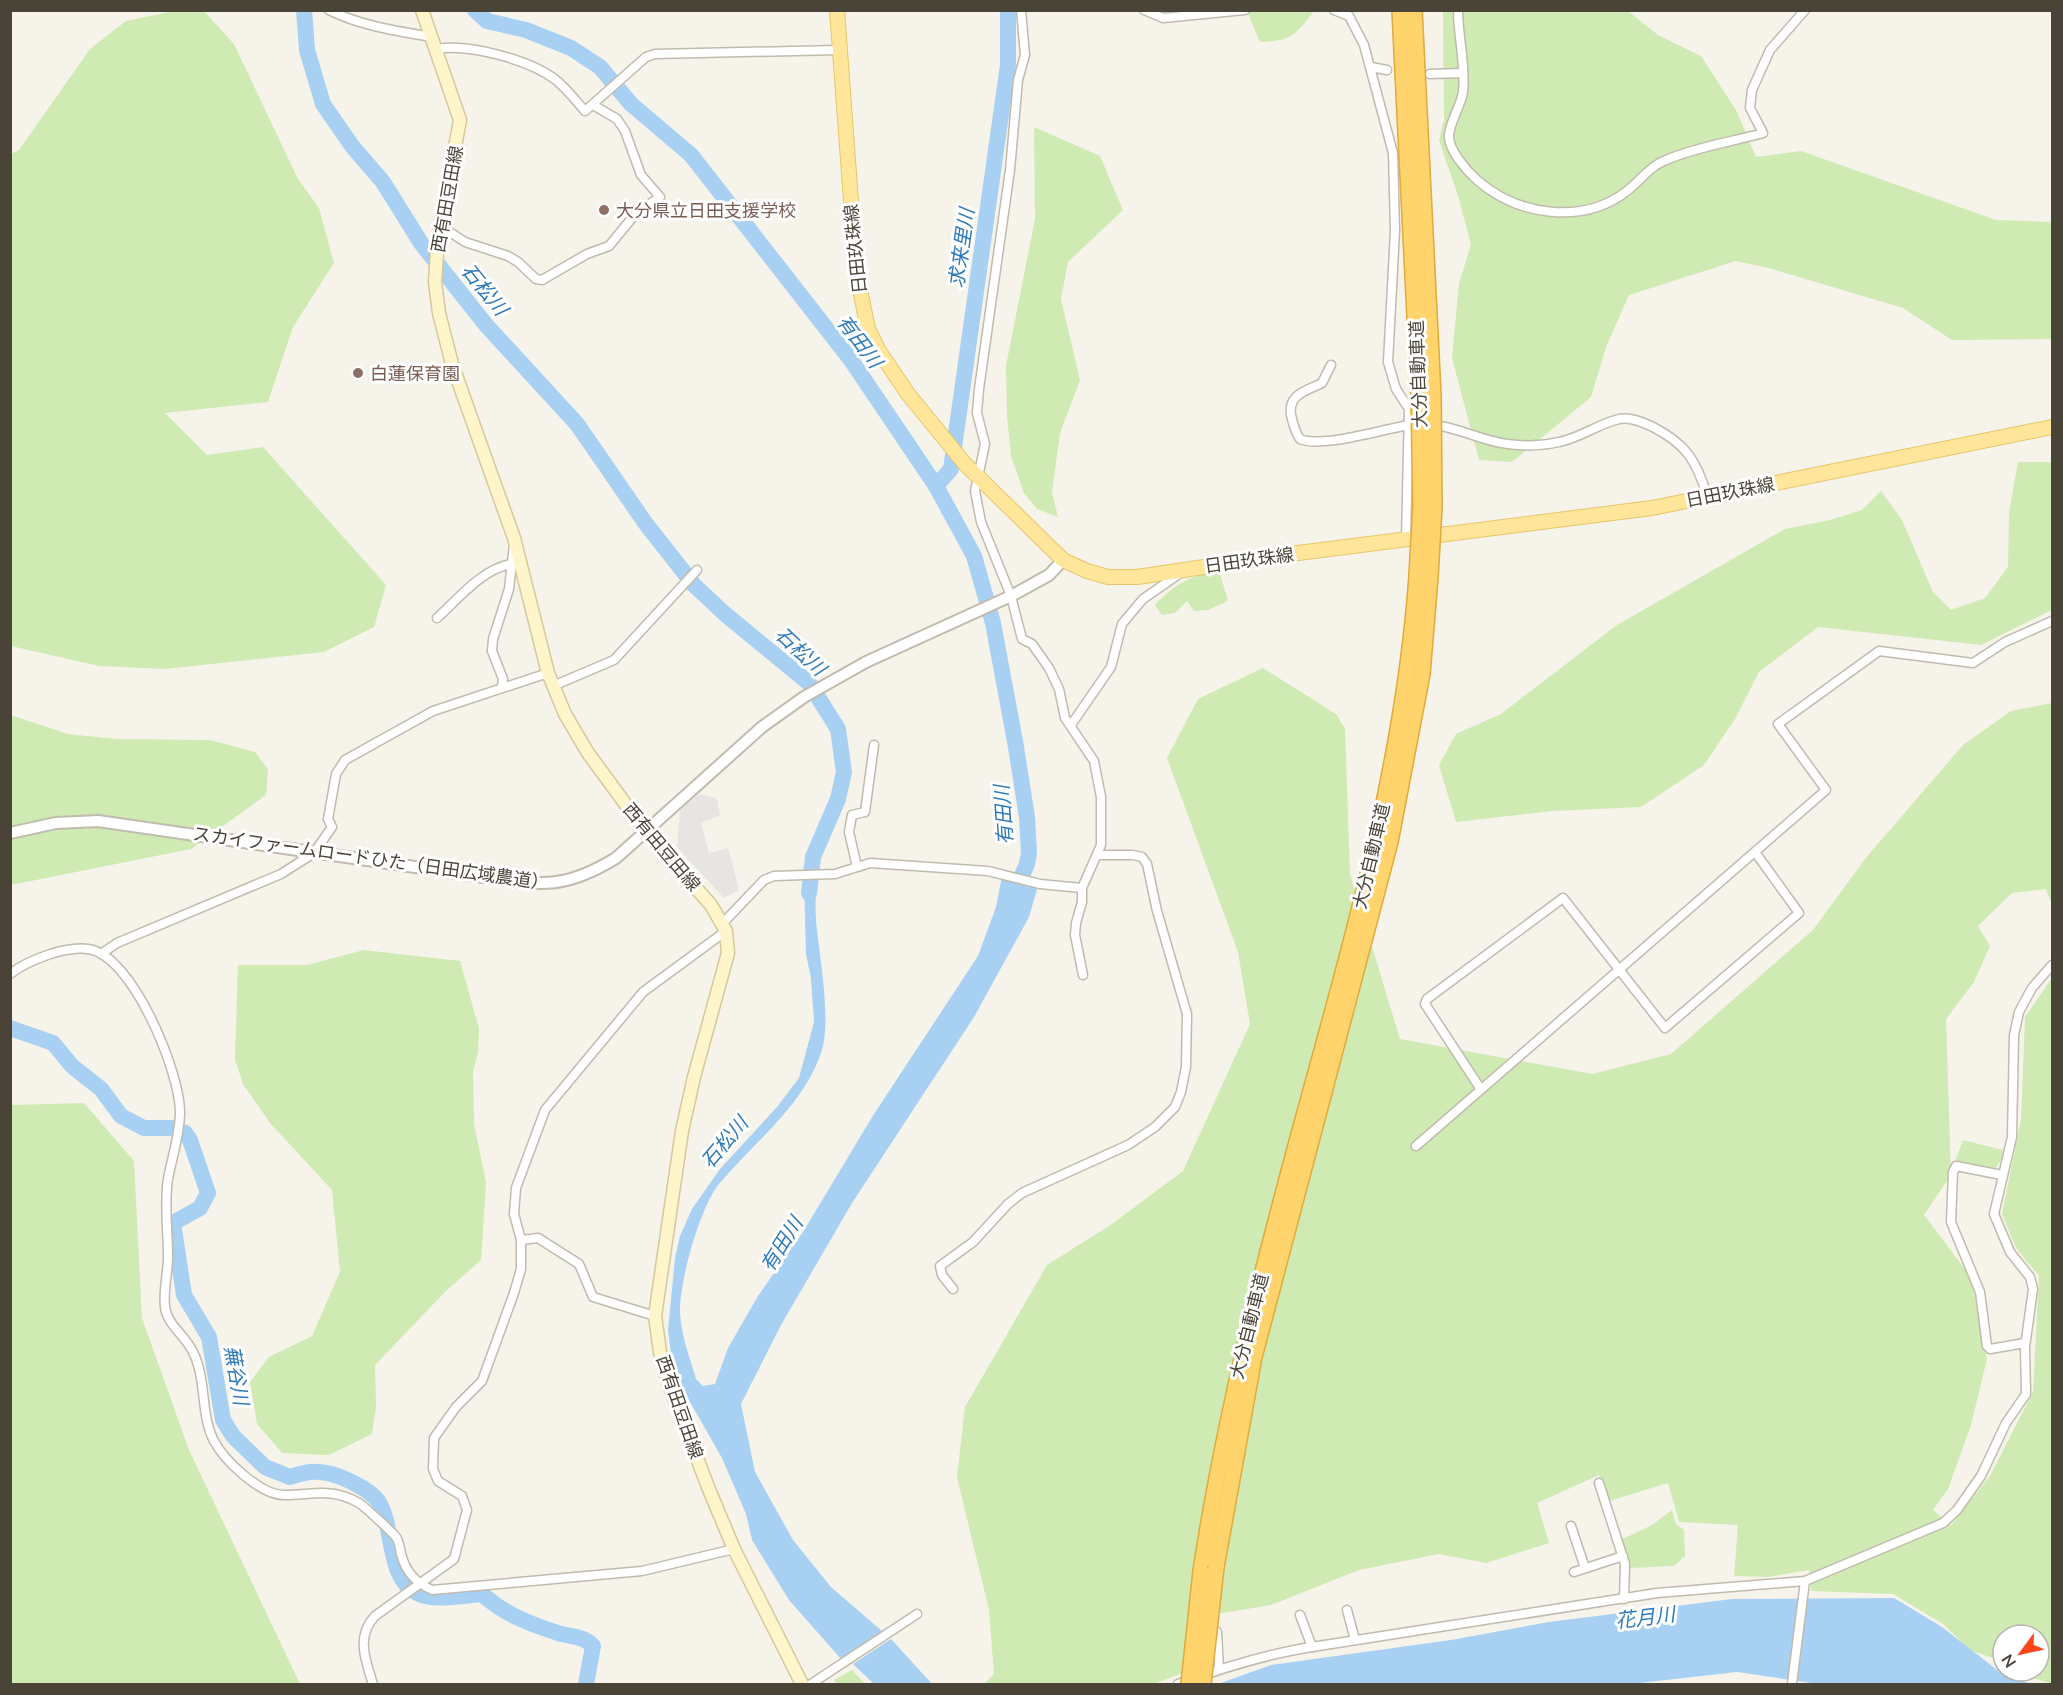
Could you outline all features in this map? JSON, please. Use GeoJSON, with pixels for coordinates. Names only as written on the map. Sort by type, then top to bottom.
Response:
{"type":"FeatureCollection","features":[{"type":"Feature","properties":{"kind":"highway","name":"大分自動車道"},"geometry":{"type":"LineString","coordinates":[[1400,10],[1426,397]]}},
{"type":"Feature","properties":{"kind":"highway","name":"大分自動車道"},"geometry":{"type":"LineString","coordinates":[[1203,1684],[1214,1484],[1250,1316],[1346,967],[1376,837],[1398,730],[1423,577],[1420,505],[1426,397],[1414,10]]}},
{"type":"Feature","properties":{"kind":"highway","name":"大分自動車道"},"geometry":{"type":"LineString","coordinates":[[1189,1684],[1209,1569]]}},
{"type":"Feature","properties":{"kind":"main road","name":"西有田豆田線"},"geometry":{"type":"LineString","coordinates":[[422,10],[460,120],[438,238],[435,282],[444,336],[514,538],[548,673],[565,714],[588,753],[646,832],[711,905],[725,927],[728,953],[694,1077],[682,1131],[655,1316],[660,1352],[668,1382],[734,1549],[802,1684]]}},
{"type":"Feature","properties":{"kind":"main road","name":"日田玖珠線"},"geometry":{"type":"LineString","coordinates":[[837,10],[838,50],[857,281],[868,329],[879,351],[908,394],[965,464],[1063,560],[1087,571],[1108,577],[1137,577],[1406,539],[1642,510],[2052,427]]}},
{"type":"Feature","properties":{"kind":"street"},"geometry":{"type":"LineString","coordinates":[[329,10],[343,18],[434,43],[453,45],[530,64],[557,81],[585,111],[646,57],[655,54],[838,50]]}},
{"type":"Feature","properties":{"kind":"street"},"geometry":{"type":"LineString","coordinates":[[1021,10],[1025,55],[1018,80],[1010,170],[977,413],[985,444],[975,491],[981,522],[1011,596],[1022,639],[1032,644],[1049,668],[1059,689],[1065,718],[1094,761],[1101,797],[1099,855],[1082,888],[1082,902],[1075,935],[1083,975]]}},
{"type":"Feature","properties":{"kind":"street"},"geometry":{"type":"LineString","coordinates":[[1144,10],[1163,18],[1245,10]]}},
{"type":"Feature","properties":{"kind":"street"},"geometry":{"type":"LineString","coordinates":[[1334,10],[1349,16],[1371,67],[1393,153],[1395,231],[1388,362],[1396,389],[1409,409],[1406,539]]}},
{"type":"Feature","properties":{"kind":"street"},"geometry":{"type":"LineString","coordinates":[[1458,10],[1463,93],[1449,135],[1451,144],[1468,172],[1497,196],[1531,209],[1551,213],[1589,209],[1613,200],[1629,189],[1641,176],[1665,160],[1763,133],[1750,108],[1752,90],[1770,50],[1805,10]]}},
{"type":"Feature","properties":{"kind":"street"},"geometry":{"type":"LineString","coordinates":[[1371,67],[1387,70]]}},
{"type":"Feature","properties":{"kind":"street"},"geometry":{"type":"LineString","coordinates":[[1430,74],[1463,73]]}},
{"type":"Feature","properties":{"kind":"street"},"geometry":{"type":"LineString","coordinates":[[440,225],[465,243],[507,256],[518,262],[536,279],[542,280],[587,254],[609,246],[637,212],[660,197],[641,175],[625,131],[617,119],[597,102]]}},
{"type":"Feature","properties":{"kind":"street"},"geometry":{"type":"LineString","coordinates":[[1331,365],[1322,383],[1301,392],[1293,400],[1290,408],[1293,425],[1300,439],[1325,441],[1409,426],[1457,429],[1499,443],[1539,445],[1560,442],[1617,420],[1630,418],[1679,441],[1699,471],[1707,496]]}},
{"type":"Feature","properties":{"kind":"street"},"geometry":{"type":"LineString","coordinates":[[502,686],[503,679],[492,651],[493,639],[508,589],[514,538]]}},
{"type":"Feature","properties":{"kind":"street","name":"スカイファームロードひた（日田広域農道）"},"geometry":{"type":"LineString","coordinates":[[10,832],[56,823],[98,821],[523,883],[559,884],[590,874],[616,858],[762,727],[804,697],[866,662],[943,629],[1011,596],[1049,575],[1063,560]]}},
{"type":"Feature","properties":{"kind":"street"},"geometry":{"type":"LineString","coordinates":[[437,618],[487,573],[497,567],[511,564]]}},
{"type":"Feature","properties":{"kind":"street"},"geometry":{"type":"LineString","coordinates":[[553,686],[614,660],[697,570]]}},
{"type":"Feature","properties":{"kind":"street"},"geometry":{"type":"LineString","coordinates":[[1071,725],[1111,667],[1122,624],[1143,599],[1185,570]]}},
{"type":"Feature","properties":{"kind":"street"},"geometry":{"type":"LineString","coordinates":[[1416,1146],[1480,1088],[1826,790],[1778,724],[1879,651],[1972,663],[2005,642],[2052,621]]}},
{"type":"Feature","properties":{"kind":"street"},"geometry":{"type":"LineString","coordinates":[[101,954],[117,943],[281,874],[314,853],[332,827],[328,819],[336,774],[345,760],[433,711],[502,686],[548,673]]}},
{"type":"Feature","properties":{"kind":"street"},"geometry":{"type":"LineString","coordinates":[[857,867],[849,832],[852,815],[866,812],[874,745]]}},
{"type":"Feature","properties":{"kind":"street"},"geometry":{"type":"LineString","coordinates":[[1480,1088],[1425,1004],[1428,999],[1563,898],[1665,1028],[1799,913],[1755,852]]}},
{"type":"Feature","properties":{"kind":"street"},"geometry":{"type":"LineString","coordinates":[[953,1288],[942,1275],[940,1266],[973,1242],[1008,1204],[1022,1193],[1128,1145],[1155,1126],[1174,1107],[1181,1092],[1186,1067],[1187,1014],[1157,911],[1147,864],[1142,857],[1133,855],[1099,855]]}},
{"type":"Feature","properties":{"kind":"street"},"geometry":{"type":"LineString","coordinates":[[373,1684],[363,1643],[365,1626],[375,1616],[410,1593],[454,1559],[467,1510],[462,1496],[438,1480],[433,1469],[434,1438],[456,1407],[482,1381],[514,1293],[520,1269],[521,1240],[514,1214],[516,1188],[545,1110],[643,992],[725,927],[764,880],[774,876],[822,876],[870,863],[988,871],[1041,884],[1082,888]]}},
{"type":"Feature","properties":{"kind":"street"},"geometry":{"type":"LineString","coordinates":[[10,974],[66,950],[88,949],[101,954],[131,984],[154,1021],[178,1087],[180,1113],[168,1182],[168,1259],[165,1304],[167,1316],[193,1351],[200,1368],[212,1437],[220,1452],[253,1482],[281,1495],[324,1491],[338,1494],[371,1512],[397,1538],[408,1571],[419,1586],[432,1590],[642,1571],[734,1549]]}},
{"type":"Feature","properties":{"kind":"street"},"geometry":{"type":"LineString","coordinates":[[1178,1684],[1219,1669],[1280,1652],[1657,1593],[1805,1581],[1943,1524],[1982,1476],[2007,1423],[2026,1394],[2025,1343],[2032,1290],[2030,1277],[2010,1252],[1994,1214],[2014,1117],[2014,1035],[2019,1012],[2032,988],[2052,965]]}},
{"type":"Feature","properties":{"kind":"street"},"geometry":{"type":"LineString","coordinates":[[2002,1175],[1956,1166],[1953,1172],[1951,1222],[1980,1293],[1987,1346],[1990,1349],[2025,1343]]}},
{"type":"Feature","properties":{"kind":"street"},"geometry":{"type":"LineString","coordinates":[[521,1240],[538,1238],[579,1264],[593,1298],[655,1316]]}},
{"type":"Feature","properties":{"kind":"street"},"geometry":{"type":"LineString","coordinates":[[1599,1483],[1625,1564],[1624,1599]]}},
{"type":"Feature","properties":{"kind":"street"},"geometry":{"type":"LineString","coordinates":[[1571,1526],[1585,1568]]}},
{"type":"Feature","properties":{"kind":"street"},"geometry":{"type":"LineString","coordinates":[[1574,1572],[1623,1556]]}},
{"type":"Feature","properties":{"kind":"street"},"geometry":{"type":"LineString","coordinates":[[1792,1684],[1805,1581]]}},
{"type":"Feature","properties":{"kind":"street"},"geometry":{"type":"LineString","coordinates":[[1347,1610],[1355,1640]]}},
{"type":"Feature","properties":{"kind":"street"},"geometry":{"type":"LineString","coordinates":[[811,1684],[917,1614]]}},
{"type":"Feature","properties":{"kind":"street"},"geometry":{"type":"LineString","coordinates":[[1300,1615],[1312,1647]]}},
{"type":"Feature","properties":{"kind":"street"},"geometry":{"type":"LineString","coordinates":[[1217,1632],[1219,1669]]}},
{"type":"Feature","properties":{"kind":"green space"},"geometry":{"type":"Polygon","coordinates":[[[174,11],[204,11],[234,44],[298,179],[319,208],[334,263],[293,327],[268,402],[165,413],[207,455],[263,447],[386,585],[374,627],[324,652],[165,669],[99,666],[11,646],[11,154],[19,150],[90,49],[126,21],[174,11]]]}},
{"type":"Feature","properties":{"kind":"green space"},"geometry":{"type":"Polygon","coordinates":[[[1247,11],[1314,11],[1292,35],[1279,40],[1260,42],[1247,11]]]}},
{"type":"Feature","properties":{"kind":"green space"},"geometry":{"type":"Polygon","coordinates":[[[1443,11],[1628,11],[1658,35],[1701,56],[1736,110],[1756,157],[1801,151],[1996,220],[2052,222],[2052,339],[1952,340],[1903,308],[1769,268],[1736,261],[1629,295],[1606,347],[1591,397],[1512,462],[1479,460],[1452,358],[1459,283],[1471,245],[1459,199],[1439,140],[1444,120],[1443,11]]]}},
{"type":"Feature","properties":{"kind":"green space"},"geometry":{"type":"Polygon","coordinates":[[[1034,127],[1100,156],[1123,210],[1068,262],[1061,299],[1080,380],[1060,433],[1052,492],[1058,517],[1037,509],[1024,493],[1011,456],[1007,416],[1006,366],[1035,219],[1034,127]]]}},
{"type":"Feature","properties":{"kind":"green space"},"geometry":{"type":"Polygon","coordinates":[[[2018,462],[2052,462],[2052,610],[1981,645],[1818,627],[1759,672],[1735,719],[1704,765],[1641,807],[1552,811],[1456,822],[1439,765],[1456,734],[1501,714],[1617,625],[1785,529],[1830,520],[1862,510],[1881,491],[1902,520],[1933,592],[1951,610],[1985,598],[2008,567],[2009,513],[2018,462]]]}},
{"type":"Feature","properties":{"kind":"green space"},"geometry":{"type":"Polygon","coordinates":[[[1219,571],[1228,601],[1208,610],[1194,611],[1187,601],[1175,613],[1162,615],[1155,605],[1184,582],[1199,575],[1219,571]]]}},
{"type":"Feature","properties":{"kind":"green space"},"geometry":{"type":"Polygon","coordinates":[[[1263,668],[1336,714],[1345,729],[1350,874],[1400,1039],[1592,1074],[1671,1054],[1813,930],[1865,859],[1963,745],[2011,711],[2052,703],[2052,905],[2046,889],[2012,893],[1978,926],[1990,946],[1974,982],[1946,1019],[1951,1175],[1924,1215],[1971,1277],[1987,1359],[1971,1425],[1948,1489],[1933,1510],[1951,1525],[1990,1476],[2033,1392],[2039,1276],[2016,1248],[2002,1214],[2021,1120],[2025,1017],[2052,978],[2052,1684],[2049,1683],[2051,1683],[2051,1623],[1991,1623],[1991,1658],[1970,1650],[1943,1624],[1893,1594],[1811,1591],[1809,1570],[1768,1577],[1734,1576],[1738,1525],[1679,1522],[1668,1483],[1609,1501],[1599,1475],[1537,1503],[1549,1543],[1486,1563],[1439,1554],[1359,1570],[1271,1605],[1216,1614],[1211,1663],[1153,1684],[984,1684],[994,1674],[989,1610],[957,1477],[965,1407],[1047,1265],[1112,1224],[1183,1171],[1250,1024],[1238,952],[1167,758],[1198,699],[1263,668]]]}},
{"type":"Feature","properties":{"kind":"green space"},"geometry":{"type":"Polygon","coordinates":[[[10,715],[68,734],[117,739],[210,740],[255,752],[268,769],[266,795],[191,849],[11,885],[10,715]]]}},
{"type":"Feature","properties":{"kind":"green space"},"geometry":{"type":"Polygon","coordinates":[[[364,950],[460,961],[479,1029],[478,1053],[473,1071],[474,1124],[486,1182],[481,1260],[446,1291],[375,1365],[376,1407],[372,1434],[329,1455],[282,1453],[257,1424],[250,1382],[269,1357],[312,1336],[340,1272],[332,1190],[270,1123],[243,1084],[235,1059],[238,965],[307,965],[364,950]]]}},
{"type":"Feature","properties":{"kind":"green space"},"geometry":{"type":"Polygon","coordinates":[[[84,1103],[134,1161],[142,1318],[189,1450],[300,1684],[11,1684],[11,1105],[84,1103]]]}},
{"type":"Feature","properties":{"kind":"green space"},"geometry":{"type":"Polygon","coordinates":[[[1963,1140],[2006,1151],[1993,1173],[1954,1164],[1963,1140]]]}},
{"type":"Feature","properties":{"kind":"green space"},"geometry":{"type":"Polygon","coordinates":[[[1672,1510],[1676,1524],[1684,1530],[1685,1556],[1674,1566],[1630,1568],[1621,1540],[1652,1525],[1672,1510]]]}},
{"type":"Feature","properties":{"kind":"green space"},"geometry":{"type":"Polygon","coordinates":[[[852,1670],[865,1684],[838,1684],[834,1680],[852,1670]]]}},
{"type":"Feature","properties":{"kind":"shaded area"},"geometry":{"type":"Polygon","coordinates":[[[699,794],[717,798],[720,816],[701,823],[709,853],[728,848],[739,890],[724,898],[677,847],[680,810],[699,794]]]}},
{"type":"Feature","properties":{"kind":"water"},"geometry":{"type":"Polygon","coordinates":[[[1002,876],[1038,886],[1029,917],[974,1017],[852,1203],[781,1325],[741,1404],[755,1472],[793,1540],[831,1587],[883,1632],[841,1659],[789,1600],[752,1540],[746,1514],[722,1458],[682,1388],[672,1362],[668,1330],[675,1258],[680,1236],[692,1209],[720,1169],[777,1107],[799,1078],[814,1022],[811,978],[806,954],[804,879],[816,879],[816,920],[825,1008],[824,1042],[820,1056],[801,1092],[775,1124],[719,1184],[698,1227],[683,1283],[680,1313],[684,1338],[696,1379],[703,1386],[715,1384],[728,1348],[758,1296],[803,1232],[874,1114],[978,956],[996,907],[1002,876]]]}},
{"type":"Feature","properties":{"kind":"water","name":"花月川"},"geometry":{"type":"Polygon","coordinates":[[[1894,1598],[1942,1627],[1991,1665],[1991,1683],[2031,1684],[1818,1684],[1737,1672],[1630,1684],[1218,1684],[1271,1665],[1451,1640],[1549,1622],[1732,1599],[1894,1598]]]}},
{"type":"Feature","properties":{"kind":"water"},"geometry":{"type":"Polygon","coordinates":[[[891,1639],[932,1684],[874,1684],[853,1664],[891,1639]]]}},
{"type":"Feature","properties":{"kind":"waterway","name":"石松川"},"geometry":{"type":"LineString","coordinates":[[304,10],[307,50],[323,104],[352,146],[383,182],[421,243],[486,325],[577,424],[646,524],[694,585],[725,614],[809,683],[838,729],[844,772],[838,799],[813,857],[809,893]]}},
{"type":"Feature","properties":{"kind":"waterway","name":"有田川"},"geometry":{"type":"LineString","coordinates":[[475,10],[487,21],[526,30],[571,48],[600,67],[631,104],[691,155],[851,360],[936,486],[974,556],[993,623],[1027,817],[1029,853],[1027,864],[1013,896]]}},
{"type":"Feature","properties":{"kind":"waterway","name":"求来里川"},"geometry":{"type":"LineString","coordinates":[[936,486],[951,469],[1008,65],[1008,10]]}},
{"type":"Feature","properties":{"kind":"waterway","name":"蕪谷川"},"geometry":{"type":"LineString","coordinates":[[10,1028],[53,1043],[72,1066],[101,1089],[121,1116],[144,1128],[173,1128],[185,1133],[190,1140],[208,1193],[200,1208],[173,1223],[184,1295],[209,1337],[223,1420],[233,1436],[265,1467],[290,1477],[311,1472],[330,1473],[352,1482],[371,1494],[378,1501],[383,1512],[400,1576],[407,1586],[417,1593],[440,1598],[482,1594],[518,1618],[589,1643],[593,1646],[586,1684]]}},
{"type":"Feature","properties":{"kind":"place","name":"大分県立日田支援学校"},"geometry":{"type":"Point","coordinates":[604,210]}},
{"type":"Feature","properties":{"kind":"place","name":"白蓮保育園"},"geometry":{"type":"Point","coordinates":[358,373]}}]}
